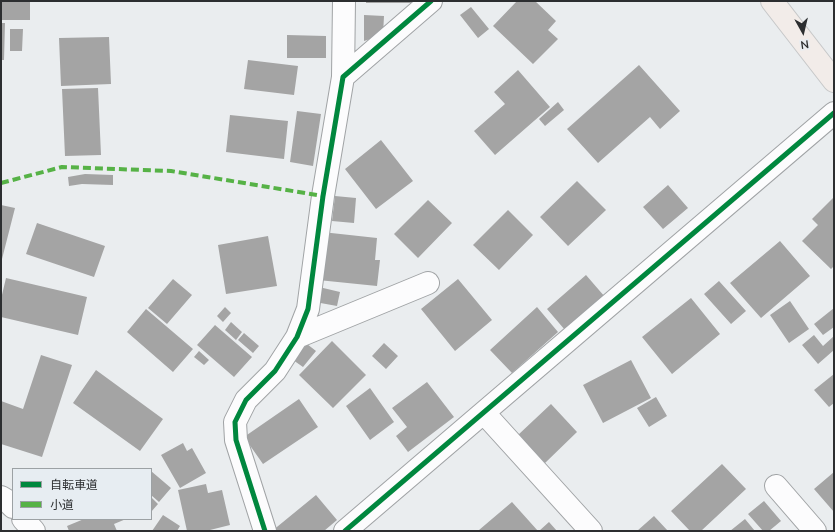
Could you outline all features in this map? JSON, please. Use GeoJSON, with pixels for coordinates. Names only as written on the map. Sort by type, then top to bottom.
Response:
{"type":"FeatureCollection","features":[{"type":"Feature","properties":{"kind":"main road"},"geometry":{"type":"LineString","coordinates":[[772,1],[834,81]]}},
{"type":"Feature","properties":{"kind":"street"},"geometry":{"type":"LineString","coordinates":[[265,531],[236,440],[235,422],[246,400],[275,371],[297,337],[308,309],[323,196],[343,77],[344,1]]}},
{"type":"Feature","properties":{"kind":"street"},"geometry":{"type":"LineString","coordinates":[[343,77],[431,1]]}},
{"type":"Feature","properties":{"kind":"street"},"geometry":{"type":"LineString","coordinates":[[345,531],[834,114]]}},
{"type":"Feature","properties":{"kind":"street"},"geometry":{"type":"LineString","coordinates":[[297,337],[428,283]]}},
{"type":"Feature","properties":{"kind":"street"},"geometry":{"type":"LineString","coordinates":[[484,413],[591,531]]}},
{"type":"Feature","properties":{"kind":"street"},"geometry":{"type":"LineString","coordinates":[[776,486],[815,531]]}},
{"type":"Feature","properties":{"kind":"street"},"geometry":{"type":"LineString","coordinates":[[1,497],[12,506]]}},
{"type":"Feature","properties":{"kind":"street"},"geometry":{"type":"LineString","coordinates":[[25,520],[34,531]]}},
{"type":"Feature","properties":{"kind":"building"},"geometry":{"type":"Polygon","coordinates":[[[1,1],[30,1],[30,20],[1,20],[1,1]]]}},
{"type":"Feature","properties":{"kind":"building"},"geometry":{"type":"Polygon","coordinates":[[[366,1],[414,1],[414,3],[366,3],[366,1]]]}},
{"type":"Feature","properties":{"kind":"building"},"geometry":{"type":"Polygon","coordinates":[[[517,1],[535,1],[556,21],[548,30],[558,39],[533,64],[493,26],[517,1]]]}},
{"type":"Feature","properties":{"kind":"building"},"geometry":{"type":"Polygon","coordinates":[[[471,7],[489,29],[478,38],[460,15],[471,7]]]}},
{"type":"Feature","properties":{"kind":"building"},"geometry":{"type":"Polygon","coordinates":[[[364,15],[384,16],[383,35],[364,41],[364,15]]]}},
{"type":"Feature","properties":{"kind":"building"},"geometry":{"type":"Polygon","coordinates":[[[1,23],[5,23],[4,60],[1,60],[1,23]]]}},
{"type":"Feature","properties":{"kind":"building"},"geometry":{"type":"Polygon","coordinates":[[[10,29],[23,29],[22,51],[10,51],[10,29]]]}},
{"type":"Feature","properties":{"kind":"building"},"geometry":{"type":"Polygon","coordinates":[[[287,35],[326,36],[326,58],[287,58],[287,35]]]}},
{"type":"Feature","properties":{"kind":"building"},"geometry":{"type":"Polygon","coordinates":[[[109,37],[111,84],[61,86],[59,38],[109,37]]]}},
{"type":"Feature","properties":{"kind":"building"},"geometry":{"type":"Polygon","coordinates":[[[248,60],[298,66],[294,95],[244,89],[248,60]]]}},
{"type":"Feature","properties":{"kind":"building"},"geometry":{"type":"Polygon","coordinates":[[[639,65],[680,111],[660,129],[650,117],[598,163],[567,129],[639,65]]]}},
{"type":"Feature","properties":{"kind":"building"},"geometry":{"type":"Polygon","coordinates":[[[518,70],[550,107],[495,155],[474,131],[505,104],[494,92],[518,70]]]}},
{"type":"Feature","properties":{"kind":"building"},"geometry":{"type":"Polygon","coordinates":[[[98,88],[101,155],[65,156],[62,89],[98,88]]]}},
{"type":"Feature","properties":{"kind":"building"},"geometry":{"type":"Polygon","coordinates":[[[558,102],[564,110],[545,126],[539,119],[558,102]]]}},
{"type":"Feature","properties":{"kind":"building"},"geometry":{"type":"Polygon","coordinates":[[[297,111],[321,114],[313,166],[290,162],[297,111]]]}},
{"type":"Feature","properties":{"kind":"building"},"geometry":{"type":"Polygon","coordinates":[[[230,115],[288,121],[284,159],[226,152],[230,115]]]}},
{"type":"Feature","properties":{"kind":"building"},"geometry":{"type":"Polygon","coordinates":[[[381,140],[413,181],[376,209],[345,169],[381,140]]]}},
{"type":"Feature","properties":{"kind":"building"},"geometry":{"type":"Polygon","coordinates":[[[85,174],[113,175],[113,185],[82,184],[69,186],[68,177],[85,174]]]}},
{"type":"Feature","properties":{"kind":"building"},"geometry":{"type":"Polygon","coordinates":[[[577,181],[606,210],[568,246],[540,217],[577,181]]]}},
{"type":"Feature","properties":{"kind":"building"},"geometry":{"type":"Polygon","coordinates":[[[668,185],[688,208],[663,229],[643,207],[668,185]]]}},
{"type":"Feature","properties":{"kind":"building"},"geometry":{"type":"Polygon","coordinates":[[[335,196],[356,198],[354,223],[332,221],[335,196]]]}},
{"type":"Feature","properties":{"kind":"building"},"geometry":{"type":"Polygon","coordinates":[[[834,197],[834,266],[831,269],[802,241],[818,225],[812,219],[834,197]]]}},
{"type":"Feature","properties":{"kind":"building"},"geometry":{"type":"Polygon","coordinates":[[[428,200],[452,223],[418,258],[394,234],[428,200]]]}},
{"type":"Feature","properties":{"kind":"building"},"geometry":{"type":"Polygon","coordinates":[[[1,205],[15,208],[2,259],[1,258],[1,205]]]}},
{"type":"Feature","properties":{"kind":"building"},"geometry":{"type":"Polygon","coordinates":[[[508,210],[533,235],[499,270],[473,245],[508,210]]]}},
{"type":"Feature","properties":{"kind":"building"},"geometry":{"type":"Polygon","coordinates":[[[37,223],[105,246],[94,277],[26,254],[37,223]]]}},
{"type":"Feature","properties":{"kind":"building"},"geometry":{"type":"Polygon","coordinates":[[[322,232],[377,238],[375,260],[380,260],[377,286],[318,280],[322,232]]]}},
{"type":"Feature","properties":{"kind":"building"},"geometry":{"type":"Polygon","coordinates":[[[268,236],[277,286],[226,294],[218,245],[268,236]]]}},
{"type":"Feature","properties":{"kind":"building"},"geometry":{"type":"Polygon","coordinates":[[[780,241],[810,276],[761,318],[730,283],[780,241]]]}},
{"type":"Feature","properties":{"kind":"building"},"geometry":{"type":"Polygon","coordinates":[[[586,275],[605,297],[565,330],[547,309],[586,275]]]}},
{"type":"Feature","properties":{"kind":"building"},"geometry":{"type":"Polygon","coordinates":[[[6,278],[87,297],[78,335],[1,317],[1,299],[6,278]]]}},
{"type":"Feature","properties":{"kind":"building"},"geometry":{"type":"Polygon","coordinates":[[[173,279],[192,295],[167,324],[148,308],[173,279]]]}},
{"type":"Feature","properties":{"kind":"building"},"geometry":{"type":"Polygon","coordinates":[[[458,279],[492,320],[455,351],[421,309],[458,279]]]}},
{"type":"Feature","properties":{"kind":"building"},"geometry":{"type":"Polygon","coordinates":[[[719,281],[746,311],[731,324],[704,294],[719,281]]]}},
{"type":"Feature","properties":{"kind":"building"},"geometry":{"type":"Polygon","coordinates":[[[319,287],[340,292],[337,306],[315,302],[319,287]]]}},
{"type":"Feature","properties":{"kind":"building"},"geometry":{"type":"Polygon","coordinates":[[[691,298],[720,334],[672,374],[642,337],[691,298]]]}},
{"type":"Feature","properties":{"kind":"building"},"geometry":{"type":"Polygon","coordinates":[[[790,301],[809,329],[789,343],[770,315],[790,301]]]}},
{"type":"Feature","properties":{"kind":"building"},"geometry":{"type":"Polygon","coordinates":[[[225,307],[231,313],[223,322],[217,316],[225,307]]]}},
{"type":"Feature","properties":{"kind":"building"},"geometry":{"type":"Polygon","coordinates":[[[537,307],[558,332],[512,373],[490,350],[537,307]]]}},
{"type":"Feature","properties":{"kind":"building"},"geometry":{"type":"Polygon","coordinates":[[[834,308],[834,327],[823,335],[814,324],[834,308]]]}},
{"type":"Feature","properties":{"kind":"building"},"geometry":{"type":"Polygon","coordinates":[[[146,309],[193,349],[173,372],[127,332],[146,309]]]}},
{"type":"Feature","properties":{"kind":"building"},"geometry":{"type":"Polygon","coordinates":[[[231,322],[242,332],[236,340],[225,330],[231,322]]]}},
{"type":"Feature","properties":{"kind":"building"},"geometry":{"type":"Polygon","coordinates":[[[215,325],[252,357],[234,377],[197,345],[215,325]]]}},
{"type":"Feature","properties":{"kind":"building"},"geometry":{"type":"Polygon","coordinates":[[[244,333],[259,346],[253,353],[238,340],[244,333]]]}},
{"type":"Feature","properties":{"kind":"building"},"geometry":{"type":"Polygon","coordinates":[[[814,335],[823,346],[834,336],[834,350],[818,364],[802,345],[814,335]]]}},
{"type":"Feature","properties":{"kind":"building"},"geometry":{"type":"Polygon","coordinates":[[[332,341],[366,375],[333,408],[299,375],[332,341]]]}},
{"type":"Feature","properties":{"kind":"building"},"geometry":{"type":"Polygon","coordinates":[[[384,343],[398,356],[386,369],[372,356],[384,343]]]}},
{"type":"Feature","properties":{"kind":"building"},"geometry":{"type":"Polygon","coordinates":[[[307,344],[316,351],[303,367],[293,360],[307,344]]]}},
{"type":"Feature","properties":{"kind":"building"},"geometry":{"type":"Polygon","coordinates":[[[199,351],[209,360],[204,365],[194,357],[199,351]]]}},
{"type":"Feature","properties":{"kind":"building"},"geometry":{"type":"Polygon","coordinates":[[[41,355],[72,365],[42,457],[1,444],[1,401],[23,409],[41,355]]]}},
{"type":"Feature","properties":{"kind":"building"},"geometry":{"type":"Polygon","coordinates":[[[631,360],[651,398],[603,423],[583,385],[631,360]]]}},
{"type":"Feature","properties":{"kind":"building"},"geometry":{"type":"Polygon","coordinates":[[[96,370],[163,419],[140,451],[73,403],[96,370]]]}},
{"type":"Feature","properties":{"kind":"building"},"geometry":{"type":"Polygon","coordinates":[[[834,374],[834,403],[829,407],[814,390],[834,374]]]}},
{"type":"Feature","properties":{"kind":"building"},"geometry":{"type":"Polygon","coordinates":[[[427,382],[454,417],[408,452],[396,436],[407,427],[392,408],[427,382]]]}},
{"type":"Feature","properties":{"kind":"building"},"geometry":{"type":"Polygon","coordinates":[[[370,388],[394,422],[370,440],[346,406],[370,388]]]}},
{"type":"Feature","properties":{"kind":"building"},"geometry":{"type":"Polygon","coordinates":[[[656,397],[667,416],[649,427],[637,408],[656,397]]]}},
{"type":"Feature","properties":{"kind":"building"},"geometry":{"type":"Polygon","coordinates":[[[299,399],[318,427],[263,464],[244,437],[299,399]]]}},
{"type":"Feature","properties":{"kind":"building"},"geometry":{"type":"Polygon","coordinates":[[[551,404],[577,432],[545,463],[518,435],[551,404]]]}},
{"type":"Feature","properties":{"kind":"building"},"geometry":{"type":"Polygon","coordinates":[[[183,443],[187,451],[192,448],[206,473],[180,488],[161,455],[183,443]]]}},
{"type":"Feature","properties":{"kind":"building"},"geometry":{"type":"Polygon","coordinates":[[[722,464],[746,489],[701,531],[690,531],[671,511],[722,464]]]}},
{"type":"Feature","properties":{"kind":"building"},"geometry":{"type":"Polygon","coordinates":[[[152,472],[171,488],[159,502],[152,496],[152,472]]]}},
{"type":"Feature","properties":{"kind":"building"},"geometry":{"type":"Polygon","coordinates":[[[834,472],[834,512],[814,489],[834,472]]]}},
{"type":"Feature","properties":{"kind":"building"},"geometry":{"type":"Polygon","coordinates":[[[206,484],[208,493],[222,490],[230,525],[206,531],[187,531],[178,490],[206,484]]]}},
{"type":"Feature","properties":{"kind":"building"},"geometry":{"type":"Polygon","coordinates":[[[316,495],[337,520],[324,531],[272,531],[316,495]]]}},
{"type":"Feature","properties":{"kind":"building"},"geometry":{"type":"Polygon","coordinates":[[[152,498],[158,504],[152,511],[152,498]]]}},
{"type":"Feature","properties":{"kind":"building"},"geometry":{"type":"Polygon","coordinates":[[[764,501],[781,521],[769,531],[763,531],[748,514],[764,501]]]}},
{"type":"Feature","properties":{"kind":"building"},"geometry":{"type":"Polygon","coordinates":[[[512,502],[538,531],[479,531],[479,530],[512,502]]]}},
{"type":"Feature","properties":{"kind":"building"},"geometry":{"type":"Polygon","coordinates":[[[163,515],[180,526],[177,531],[152,531],[163,515]]]}},
{"type":"Feature","properties":{"kind":"building"},"geometry":{"type":"Polygon","coordinates":[[[654,516],[668,531],[637,531],[654,516]]]}},
{"type":"Feature","properties":{"kind":"building"},"geometry":{"type":"Polygon","coordinates":[[[745,519],[755,531],[730,531],[745,519]]]}},
{"type":"Feature","properties":{"kind":"building"},"geometry":{"type":"Polygon","coordinates":[[[82,520],[124,520],[114,524],[117,531],[69,531],[67,526],[82,520]]]}},
{"type":"Feature","properties":{"kind":"building"},"geometry":{"type":"Polygon","coordinates":[[[549,522],[557,531],[539,531],[549,522]]]}},
{"type":"Feature","properties":{"kind":"marked path"},"geometry":{"type":"LineString","coordinates":[[1,183],[62,167],[171,171],[323,196]]}},
{"type":"Feature","properties":{"kind":"cycle path"},"geometry":{"type":"LineString","coordinates":[[265,531],[236,440],[235,422],[246,400],[275,371],[297,337],[308,309],[323,196],[343,77],[431,1]]}},
{"type":"Feature","properties":{"kind":"cycle path"},"geometry":{"type":"LineString","coordinates":[[345,531],[834,113]]}}]}
